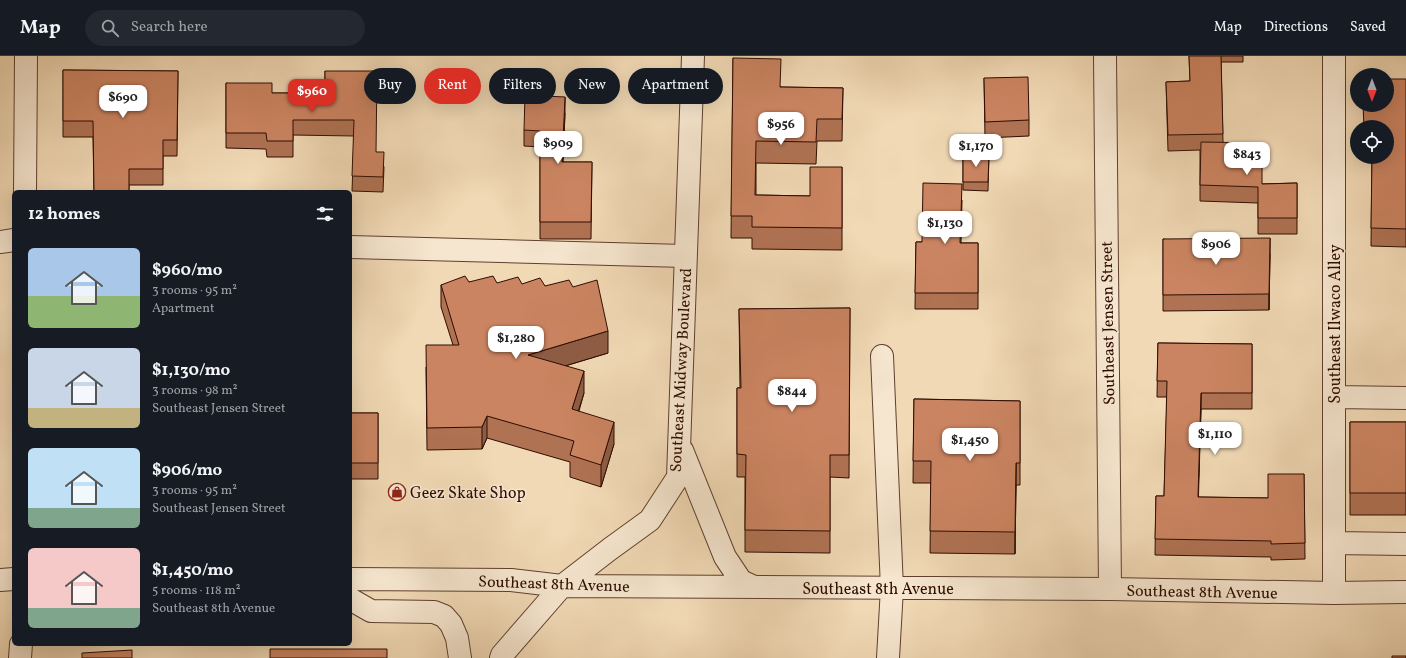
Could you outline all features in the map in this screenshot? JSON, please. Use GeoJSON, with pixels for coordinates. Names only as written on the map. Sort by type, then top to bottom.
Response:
{"type":"FeatureCollection","features":[{"type":"Feature","properties":{"kind":"street"},"geometry":{"type":"LineString","coordinates":[[25,190],[26,56]]}},
{"type":"Feature","properties":{"kind":"street","name":"Southeast Midway Boulevard"},"geometry":{"type":"LineString","coordinates":[[501,658],[562,586],[650,520],[678,477],[693,56]]}},
{"type":"Feature","properties":{"kind":"street","name":"Southeast Jensen Street"},"geometry":{"type":"LineString","coordinates":[[1104,56],[1110,590]]}},
{"type":"Feature","properties":{"kind":"street","name":"Southeast Ilwaco Alley"},"geometry":{"type":"LineString","coordinates":[[1334,56],[1334,592]]}},
{"type":"Feature","properties":{"kind":"street"},"geometry":{"type":"LineString","coordinates":[[0,242],[12,240]]}},
{"type":"Feature","properties":{"kind":"street"},"geometry":{"type":"LineString","coordinates":[[352,247],[685,256]]}},
{"type":"Feature","properties":{"kind":"street"},"geometry":{"type":"LineString","coordinates":[[882,356],[892,588],[888,658]]}},
{"type":"Feature","properties":{"kind":"street"},"geometry":{"type":"LineString","coordinates":[[1334,397],[1406,398]]}},
{"type":"Feature","properties":{"kind":"street"},"geometry":{"type":"LineString","coordinates":[[679,442],[725,557],[741,581],[754,587]]}},
{"type":"Feature","properties":{"kind":"street"},"geometry":{"type":"LineString","coordinates":[[1334,543],[1406,544]]}},
{"type":"Feature","properties":{"kind":"street"},"geometry":{"type":"LineString","coordinates":[[0,580],[12,579]]}},
{"type":"Feature","properties":{"kind":"street","name":"Southeast 8th Avenue"},"geometry":{"type":"LineString","coordinates":[[352,579],[511,580],[562,586],[1406,592]]}},
{"type":"Feature","properties":{"kind":"street"},"geometry":{"type":"LineString","coordinates":[[352,600],[371,611],[434,612],[444,616],[451,624],[457,638],[460,658]]}},
{"type":"Feature","properties":{"kind":"street"},"geometry":{"type":"LineString","coordinates":[[20,646],[20,658]]}},
{"type":"Feature","properties":{"kind":"building"},"geometry":{"type":"Polygon","coordinates":[[[1189,56],[1221,56],[1223,134],[1168,135],[1166,82],[1190,81],[1189,56]]]}},
{"type":"Feature","properties":{"kind":"building"},"geometry":{"type":"Polygon","coordinates":[[[733,58],[781,59],[780,87],[843,88],[842,119],[817,119],[816,142],[756,141],[755,195],[810,196],[810,167],[842,167],[842,228],[752,227],[752,216],[731,216],[733,58]]]}},
{"type":"Feature","properties":{"kind":"building"},"geometry":{"type":"Polygon","coordinates":[[[63,70],[178,71],[177,140],[163,140],[163,169],[129,169],[129,190],[94,190],[93,121],[63,121],[63,70]]]}},
{"type":"Feature","properties":{"kind":"building"},"geometry":{"type":"Polygon","coordinates":[[[325,71],[364,71],[364,104],[377,104],[376,152],[384,152],[383,177],[352,176],[354,120],[293,120],[293,141],[267,141],[266,133],[226,133],[226,83],[272,83],[272,93],[325,93],[325,71]]]}},
{"type":"Feature","properties":{"kind":"building"},"geometry":{"type":"Polygon","coordinates":[[[1028,77],[1029,120],[985,122],[984,78],[1028,77]]]}},
{"type":"Feature","properties":{"kind":"building"},"geometry":{"type":"Polygon","coordinates":[[[1394,79],[1406,79],[1406,229],[1371,228],[1372,164],[1394,164],[1394,120],[1364,120],[1363,112],[1394,112],[1394,79]]]}},
{"type":"Feature","properties":{"kind":"building"},"geometry":{"type":"Polygon","coordinates":[[[556,97],[564,97],[562,162],[592,162],[591,222],[540,222],[540,131],[524,130],[525,104],[556,104],[556,97]]]}},
{"type":"Feature","properties":{"kind":"building"},"geometry":{"type":"Polygon","coordinates":[[[1201,142],[1262,143],[1262,184],[1297,183],[1297,218],[1258,218],[1258,187],[1200,185],[1201,142]]]}},
{"type":"Feature","properties":{"kind":"building"},"geometry":{"type":"Polygon","coordinates":[[[963,155],[989,155],[988,182],[963,182],[963,155]]]}},
{"type":"Feature","properties":{"kind":"building"},"geometry":{"type":"Polygon","coordinates":[[[923,183],[962,184],[960,243],[978,243],[978,293],[915,293],[916,242],[922,242],[923,183]]]}},
{"type":"Feature","properties":{"kind":"building"},"geometry":{"type":"Polygon","coordinates":[[[1270,238],[1269,294],[1163,295],[1163,239],[1270,238]]]}},
{"type":"Feature","properties":{"kind":"building"},"geometry":{"type":"Polygon","coordinates":[[[465,276],[469,282],[493,276],[497,283],[518,277],[522,284],[540,278],[545,286],[569,280],[573,287],[597,280],[608,331],[528,355],[584,371],[572,409],[614,422],[601,465],[570,455],[574,441],[487,416],[482,427],[427,428],[426,345],[459,345],[441,285],[465,276]]]}},
{"type":"Feature","properties":{"kind":"building"},"geometry":{"type":"Polygon","coordinates":[[[850,308],[849,455],[830,455],[830,531],[745,530],[746,455],[737,454],[737,388],[741,388],[739,309],[850,308]]]}},
{"type":"Feature","properties":{"kind":"building"},"geometry":{"type":"Polygon","coordinates":[[[1158,343],[1252,344],[1252,393],[1201,393],[1198,497],[1268,498],[1268,474],[1304,474],[1305,543],[1271,544],[1271,541],[1155,539],[1156,496],[1164,496],[1167,381],[1157,381],[1158,343]]]}},
{"type":"Feature","properties":{"kind":"building"},"geometry":{"type":"Polygon","coordinates":[[[914,399],[1020,401],[1020,463],[1016,463],[1015,532],[930,531],[931,461],[913,461],[914,399]]]}},
{"type":"Feature","properties":{"kind":"building"},"geometry":{"type":"Polygon","coordinates":[[[352,413],[378,413],[378,463],[352,463],[352,413]]]}},
{"type":"Feature","properties":{"kind":"building"},"geometry":{"type":"Polygon","coordinates":[[[1350,422],[1406,422],[1406,493],[1350,493],[1350,422]]]}},
{"type":"Feature","properties":{"kind":"building"},"geometry":{"type":"Polygon","coordinates":[[[270,649],[387,649],[387,658],[270,658],[270,649]]]}},
{"type":"Feature","properties":{"kind":"building"},"geometry":{"type":"Polygon","coordinates":[[[132,650],[132,658],[82,658],[82,653],[132,650]]]}},
{"type":"Feature","properties":{"kind":"building"},"geometry":{"type":"Polygon","coordinates":[[[1392,656],[1406,656],[1406,658],[1392,658],[1392,656]]]}},
{"type":"Feature","properties":{"kind":"place","name":"Geez Skate Shop"},"geometry":{"type":"Point","coordinates":[397,492]}}]}
